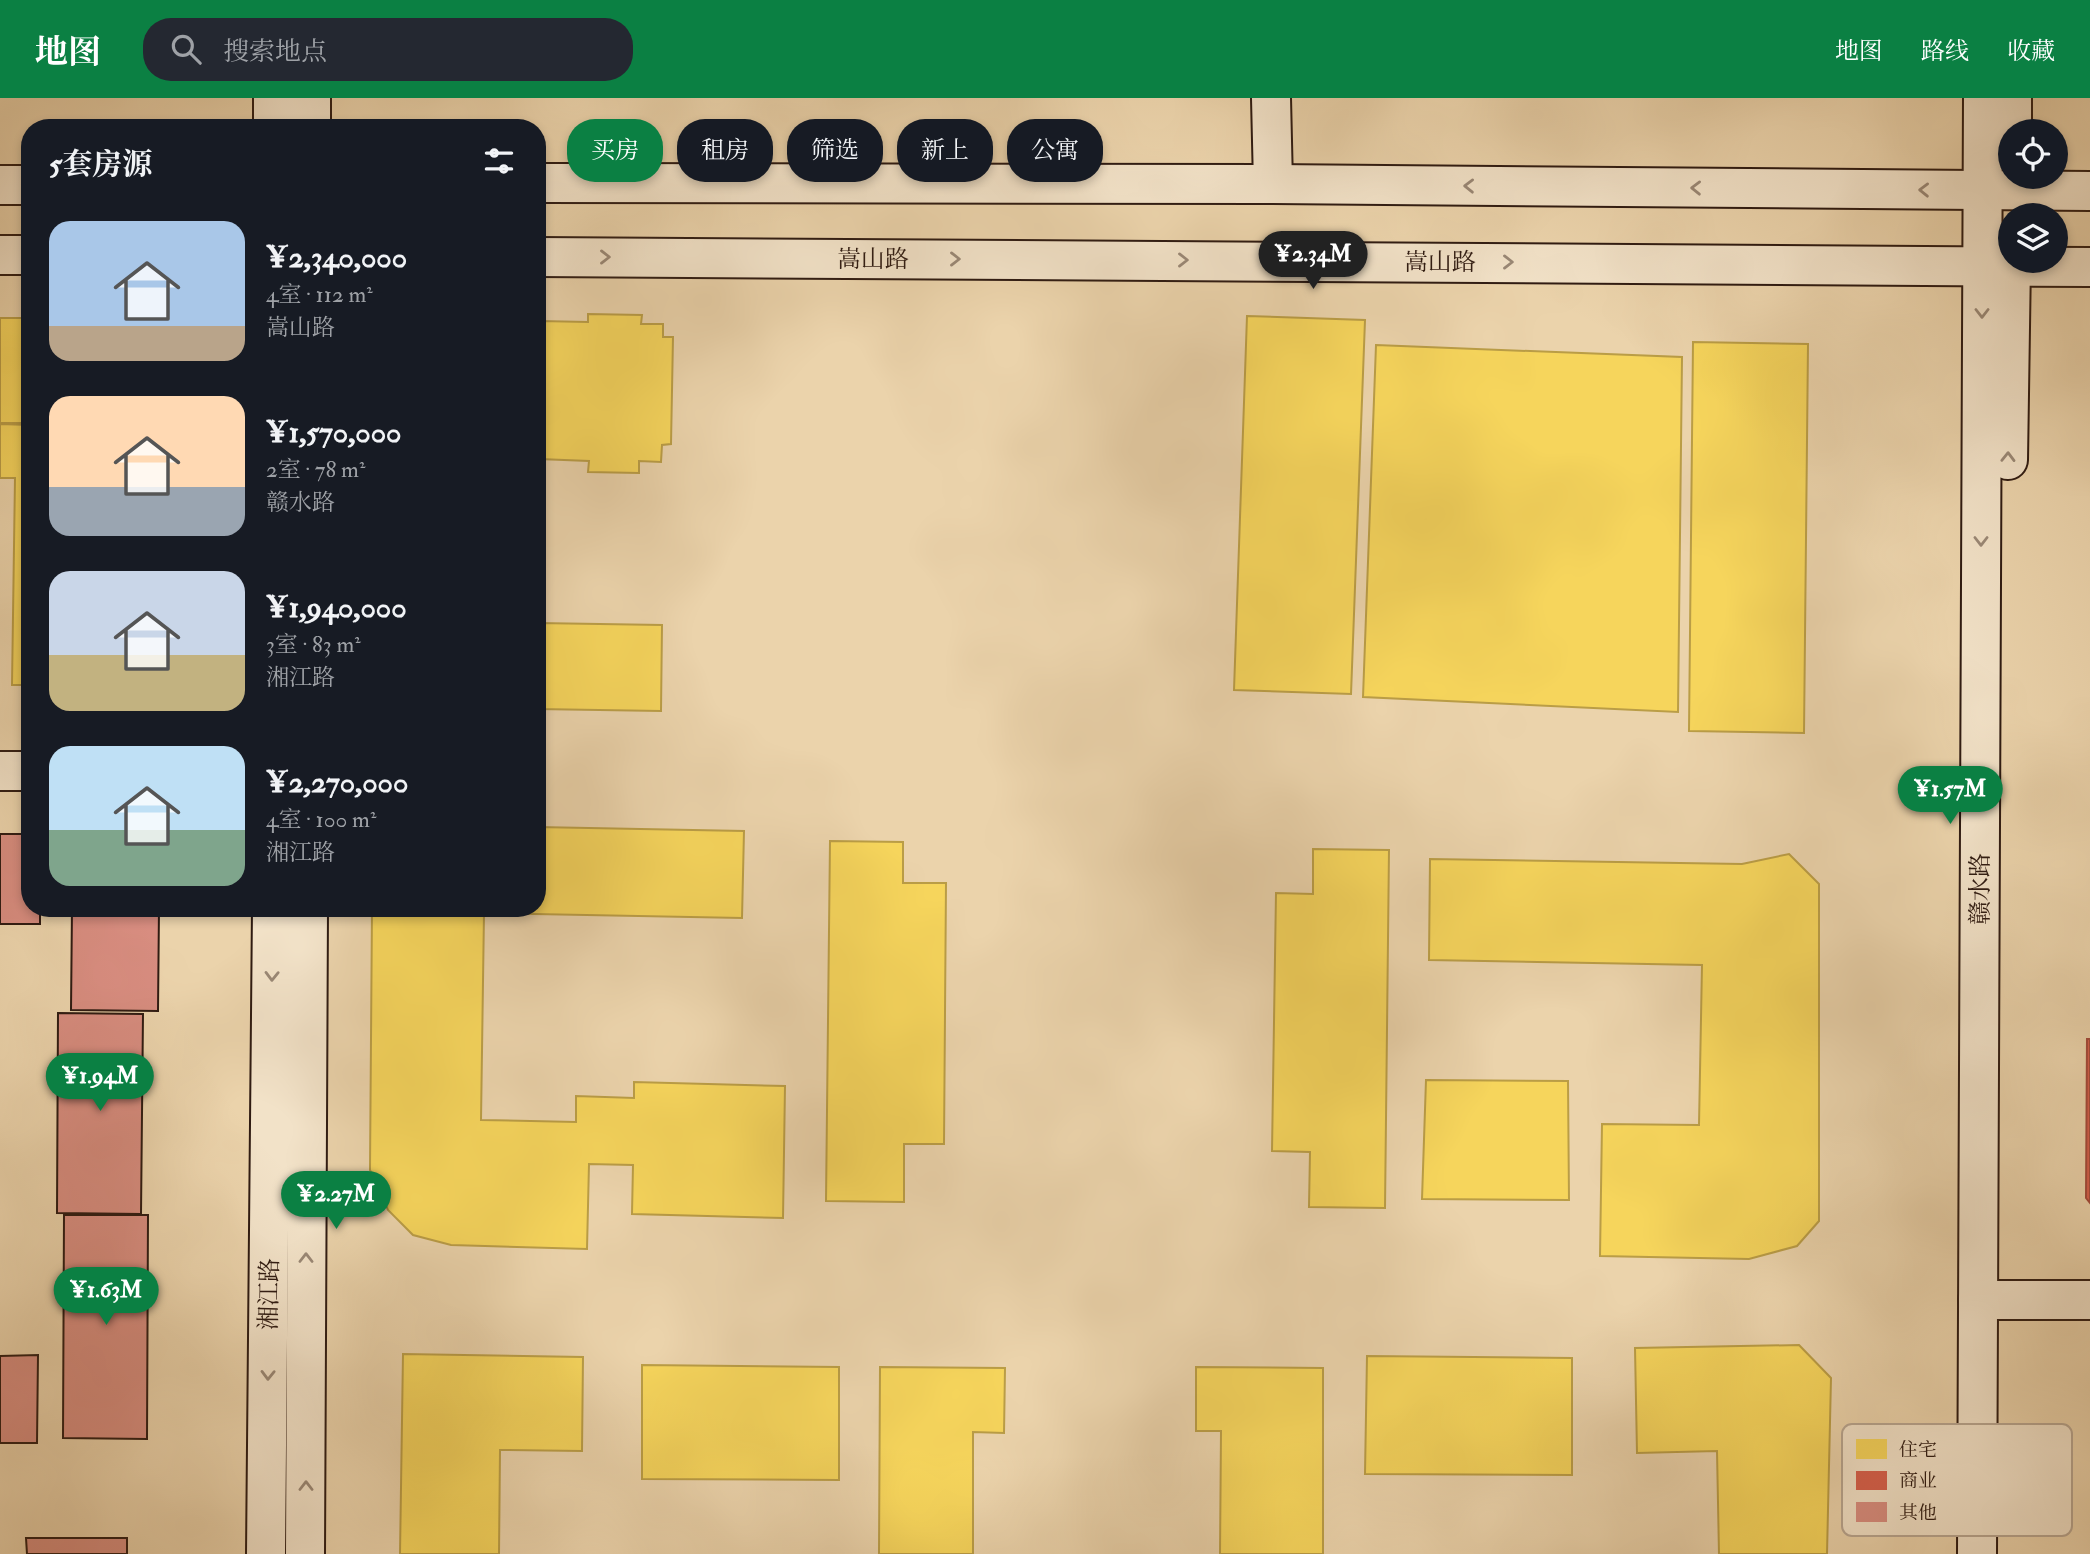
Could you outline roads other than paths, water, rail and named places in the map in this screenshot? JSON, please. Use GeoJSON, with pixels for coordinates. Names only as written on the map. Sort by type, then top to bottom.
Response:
{"type":"FeatureCollection","features":[{"type":"Feature","properties":{"kind":"main road"},"geometry":{"type":"LineString","coordinates":[[273,98],[273,119]]}},
{"type":"Feature","properties":{"kind":"main road"},"geometry":{"type":"LineString","coordinates":[[311,98],[311,119]]}},
{"type":"Feature","properties":{"kind":"main road"},"geometry":{"type":"LineString","coordinates":[[1271,98],[1273,184]]}},
{"type":"Feature","properties":{"kind":"main road","name":"赣水路"},"geometry":{"type":"LineString","coordinates":[[1983,98],[2004,193]]}},
{"type":"Feature","properties":{"kind":"main road"},"geometry":{"type":"LineString","coordinates":[[2012,98],[2012,119]]}},
{"type":"Feature","properties":{"kind":"main road"},"geometry":{"type":"LineString","coordinates":[[546,183],[1273,184],[2004,193],[2090,191]]}},
{"type":"Feature","properties":{"kind":"main road"},"geometry":{"type":"LineString","coordinates":[[0,185],[21,185]]}},
{"type":"Feature","properties":{"kind":"main road"},"geometry":{"type":"LineString","coordinates":[[0,255],[21,255]]}},
{"type":"Feature","properties":{"kind":"main road","name":"嵩山路"},"geometry":{"type":"LineString","coordinates":[[546,257],[1998,264]]}},
{"type":"Feature","properties":{"kind":"main road","name":"嵩山路"},"geometry":{"type":"LineString","coordinates":[[2068,266],[2090,267]]}},
{"type":"Feature","properties":{"kind":"main road","name":"赣水路"},"geometry":{"type":"LineString","coordinates":[[1984,1424],[1990,1299],[2001,273]]}},
{"type":"Feature","properties":{"kind":"main road"},"geometry":{"type":"LineString","coordinates":[[0,771],[21,771]]}},
{"type":"Feature","properties":{"kind":"main road","name":"湘江路"},"geometry":{"type":"LineString","coordinates":[[266,1554],[272,917]]}},
{"type":"Feature","properties":{"kind":"main road","name":"湘江路"},"geometry":{"type":"LineString","coordinates":[[305,1554],[308,917]]}},
{"type":"Feature","properties":{"kind":"main road"},"geometry":{"type":"LineString","coordinates":[[1990,1299],[2090,1300]]}},
{"type":"Feature","properties":{"kind":"main road","name":"赣水路"},"geometry":{"type":"LineString","coordinates":[[1990,1299],[1994,1424]]}},
{"type":"Feature","properties":{"kind":"main road","name":"赣水路"},"geometry":{"type":"LineString","coordinates":[[1977,1554],[1978,1536]]}},
{"type":"Feature","properties":{"kind":"main road","name":"赣水路"},"geometry":{"type":"LineString","coordinates":[[1998,1536],[1999,1554]]}}]}
